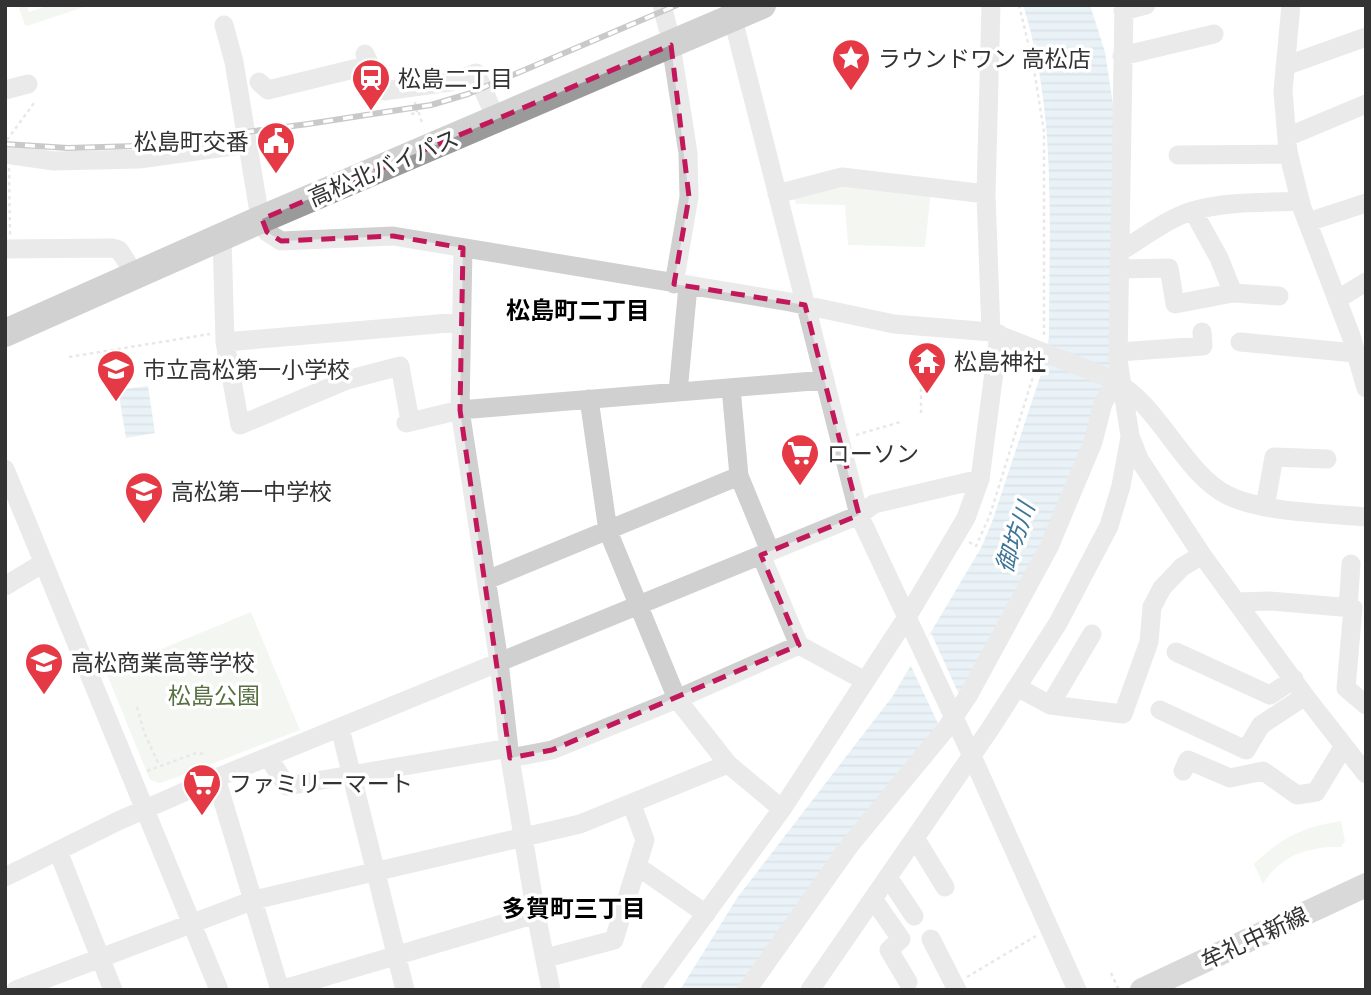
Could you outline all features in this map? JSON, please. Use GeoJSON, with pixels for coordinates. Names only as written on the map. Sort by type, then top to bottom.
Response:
{"type":"FeatureCollection","features":[{"type":"Feature","properties":{"kind":"highway","name":"高松北バイパス"},"geometry":{"type":"LineString","coordinates":[[5,315],[127,262],[260,212],[493,113],[667,26],[729,10],[762,5]]}},
{"type":"Feature","properties":{"kind":"highway","name":"高松北バイパス"},"geometry":{"type":"LineString","coordinates":[[5,333],[222,237],[260,212]]}},
{"type":"Feature","properties":{"kind":"main road","name":"牟礼中新線"},"geometry":{"type":"LineString","coordinates":[[1142,990],[1366,885]]}},
{"type":"Feature","properties":{"kind":"street"},"geometry":{"type":"LineString","coordinates":[[650,990],[782,810],[907,617],[967,518],[980,479],[995,333],[986,194],[992,5]]}},
{"type":"Feature","properties":{"kind":"street"},"geometry":{"type":"LineString","coordinates":[[747,990],[850,845],[953,716],[1021,601],[1049,547],[1093,442],[1103,403],[1114,380],[1119,352],[1124,8],[1146,5]]}},
{"type":"Feature","properties":{"kind":"street"},"geometry":{"type":"LineString","coordinates":[[1291,5],[1283,91],[1288,145],[1300,201],[1338,299],[1357,338],[1366,388]]}},
{"type":"Feature","properties":{"kind":"street"},"geometry":{"type":"LineString","coordinates":[[729,10],[859,515],[971,754],[1077,990]]}},
{"type":"Feature","properties":{"kind":"street"},"geometry":{"type":"LineString","coordinates":[[224,24],[234,62],[260,212],[267,232],[281,241],[393,236],[805,305],[894,324],[995,333],[1114,380],[1144,404],[1208,481],[1227,495],[1265,507],[1366,517]]}},
{"type":"Feature","properties":{"kind":"street"},"geometry":{"type":"LineString","coordinates":[[667,26],[688,153],[689,197],[681,285],[678,392]]}},
{"type":"Feature","properties":{"kind":"street"},"geometry":{"type":"LineString","coordinates":[[1122,56],[1214,34]]}},
{"type":"Feature","properties":{"kind":"street"},"geometry":{"type":"LineString","coordinates":[[1285,66],[1366,37]]}},
{"type":"Feature","properties":{"kind":"street"},"geometry":{"type":"LineString","coordinates":[[259,82],[268,90],[368,59],[384,92],[450,82],[476,73],[493,113]]}},
{"type":"Feature","properties":{"kind":"street"},"geometry":{"type":"LineString","coordinates":[[5,90],[31,93]]}},
{"type":"Feature","properties":{"kind":"street"},"geometry":{"type":"LineString","coordinates":[[1178,155],[1288,145],[1366,104]]}},
{"type":"Feature","properties":{"kind":"street"},"geometry":{"type":"LineString","coordinates":[[7,151],[54,161],[139,159],[247,144]]}},
{"type":"Feature","properties":{"kind":"street"},"geometry":{"type":"LineString","coordinates":[[777,194],[842,177],[986,194]]}},
{"type":"Feature","properties":{"kind":"street"},"geometry":{"type":"LineString","coordinates":[[1121,260],[1171,220],[1193,211],[1224,205],[1300,201]]}},
{"type":"Feature","properties":{"kind":"street"},"geometry":{"type":"LineString","coordinates":[[1308,222],[1366,203]]}},
{"type":"Feature","properties":{"kind":"street"},"geometry":{"type":"LineString","coordinates":[[1193,211],[1219,258],[1233,293]]}},
{"type":"Feature","properties":{"kind":"street"},"geometry":{"type":"LineString","coordinates":[[222,237],[224,337],[240,425],[347,380],[400,366],[408,422],[460,410],[825,380]]}},
{"type":"Feature","properties":{"kind":"street"},"geometry":{"type":"LineString","coordinates":[[8,249],[112,248],[119,250],[127,262]]}},
{"type":"Feature","properties":{"kind":"street"},"geometry":{"type":"LineString","coordinates":[[463,248],[460,410],[499,662],[509,753],[551,990]]}},
{"type":"Feature","properties":{"kind":"street"},"geometry":{"type":"LineString","coordinates":[[1121,260],[1169,268],[1175,304],[1233,293],[1279,296]]}},
{"type":"Feature","properties":{"kind":"street"},"geometry":{"type":"LineString","coordinates":[[1338,299],[1366,282]]}},
{"type":"Feature","properties":{"kind":"street"},"geometry":{"type":"LineString","coordinates":[[224,337],[461,322]]}},
{"type":"Feature","properties":{"kind":"street"},"geometry":{"type":"LineString","coordinates":[[1119,352],[1203,346],[1202,332]]}},
{"type":"Feature","properties":{"kind":"street"},"geometry":{"type":"LineString","coordinates":[[1240,342],[1357,338]]}},
{"type":"Feature","properties":{"kind":"street"},"geometry":{"type":"LineString","coordinates":[[1114,380],[1139,459],[1202,555],[1366,774]]}},
{"type":"Feature","properties":{"kind":"street"},"geometry":{"type":"LineString","coordinates":[[732,388],[739,476],[799,645],[865,681]]}},
{"type":"Feature","properties":{"kind":"street"},"geometry":{"type":"LineString","coordinates":[[589,399],[608,531],[677,699],[728,764],[782,810]]}},
{"type":"Feature","properties":{"kind":"street"},"geometry":{"type":"LineString","coordinates":[[810,990],[1058,623],[1109,526],[1121,486],[1130,436]]}},
{"type":"Feature","properties":{"kind":"street"},"geometry":{"type":"LineString","coordinates":[[1265,507],[1274,457],[1327,459]]}},
{"type":"Feature","properties":{"kind":"street"},"geometry":{"type":"LineString","coordinates":[[5,469],[219,990]]}},
{"type":"Feature","properties":{"kind":"street"},"geometry":{"type":"LineString","coordinates":[[486,580],[739,476]]}},
{"type":"Feature","properties":{"kind":"street"},"geometry":{"type":"LineString","coordinates":[[5,877],[216,778],[859,515],[874,504],[980,479]]}},
{"type":"Feature","properties":{"kind":"street"},"geometry":{"type":"LineString","coordinates":[[1017,687],[1050,705],[1123,714],[1149,642],[1153,607],[1162,588],[1182,567],[1202,555]]}},
{"type":"Feature","properties":{"kind":"street"},"geometry":{"type":"LineString","coordinates":[[5,586],[43,563]]}},
{"type":"Feature","properties":{"kind":"street"},"geometry":{"type":"LineString","coordinates":[[1348,608],[1351,564]]}},
{"type":"Feature","properties":{"kind":"street"},"geometry":{"type":"LineString","coordinates":[[1237,602],[1269,600],[1353,608],[1346,688],[1366,705]]}},
{"type":"Feature","properties":{"kind":"street"},"geometry":{"type":"LineString","coordinates":[[1050,705],[1092,635]]}},
{"type":"Feature","properties":{"kind":"street"},"geometry":{"type":"LineString","coordinates":[[268,757],[287,786],[509,753],[552,750],[799,645]]}},
{"type":"Feature","properties":{"kind":"street"},"geometry":{"type":"LineString","coordinates":[[1176,652],[1270,695],[1299,687]]}},
{"type":"Feature","properties":{"kind":"street"},"geometry":{"type":"LineString","coordinates":[[1160,710],[1246,750],[1261,725],[1299,687]]}},
{"type":"Feature","properties":{"kind":"street"},"geometry":{"type":"LineString","coordinates":[[340,728],[405,990]]}},
{"type":"Feature","properties":{"kind":"street"},"geometry":{"type":"LineString","coordinates":[[1183,771],[1188,761],[1230,778],[1263,771],[1297,795],[1316,792],[1344,746]]}},
{"type":"Feature","properties":{"kind":"street"},"geometry":{"type":"LineString","coordinates":[[16,990],[254,900],[580,824],[728,764]]}},
{"type":"Feature","properties":{"kind":"street"},"geometry":{"type":"LineString","coordinates":[[216,778],[280,990],[536,914]]}},
{"type":"Feature","properties":{"kind":"street"},"geometry":{"type":"LineString","coordinates":[[546,958],[614,940],[645,840],[632,805]]}},
{"type":"Feature","properties":{"kind":"street"},"geometry":{"type":"LineString","coordinates":[[915,838],[945,887]]}},
{"type":"Feature","properties":{"kind":"street"},"geometry":{"type":"LineString","coordinates":[[58,852],[113,990]]}},
{"type":"Feature","properties":{"kind":"street"},"geometry":{"type":"LineString","coordinates":[[636,866],[706,914]]}},
{"type":"Feature","properties":{"kind":"street"},"geometry":{"type":"LineString","coordinates":[[888,877],[914,916]]}},
{"type":"Feature","properties":{"kind":"street"},"geometry":{"type":"LineString","coordinates":[[873,898],[901,939],[889,950],[908,982]]}},
{"type":"Feature","properties":{"kind":"street"},"geometry":{"type":"LineString","coordinates":[[930,939],[956,987]]}},
{"type":"Feature","properties":{"kind":"path"},"geometry":{"type":"LineString","coordinates":[[957,535],[976,546],[990,515],[1043,352],[1044,132],[1033,63],[1019,5]]}},
{"type":"Feature","properties":{"kind":"path"},"geometry":{"type":"LineString","coordinates":[[8,249],[7,151],[31,93]]}},
{"type":"Feature","properties":{"kind":"path"},"geometry":{"type":"LineString","coordinates":[[411,114],[419,113],[422,124]]}},
{"type":"Feature","properties":{"kind":"path"},"geometry":{"type":"LineString","coordinates":[[921,326],[921,413]]}},
{"type":"Feature","properties":{"kind":"path"},"geometry":{"type":"LineString","coordinates":[[69,357],[224,337]]}},
{"type":"Feature","properties":{"kind":"path"},"geometry":{"type":"LineString","coordinates":[[853,436],[900,422]]}},
{"type":"Feature","properties":{"kind":"path"},"geometry":{"type":"LineString","coordinates":[[138,707],[144,732],[159,765]]}},
{"type":"Feature","properties":{"kind":"path"},"geometry":{"type":"LineString","coordinates":[[141,774],[196,753],[207,754]]}},
{"type":"Feature","properties":{"kind":"path"},"geometry":{"type":"LineString","coordinates":[[956,987],[1038,935]]}},
{"type":"Feature","properties":{"kind":"path"},"geometry":{"type":"LineString","coordinates":[[1111,973],[1119,990]]}},
{"type":"Feature","properties":{"kind":"highlighted area"},"geometry":{"type":"Polygon","coordinates":[[[671,45],[689,197],[674,284],[805,305],[859,515],[761,555],[799,645],[552,750],[510,758],[460,410],[463,248],[393,236],[281,241],[267,232],[262,219],[671,45]]]}},
{"type":"Feature","properties":{"kind":"green space"},"geometry":{"type":"Polygon","coordinates":[[[18,5],[26,5],[29,12],[49,5],[90,5],[27,26],[18,5]]]}},
{"type":"Feature","properties":{"kind":"green space"},"geometry":{"type":"Polygon","coordinates":[[[842,180],[931,191],[925,247],[848,245],[845,205],[796,204],[793,193],[842,180]]]}},
{"type":"Feature","properties":{"kind":"green space","name":"松島公園"},"geometry":{"type":"Polygon","coordinates":[[[251,612],[300,730],[160,783],[150,780],[106,672],[251,612]]]}},
{"type":"Feature","properties":{"kind":"green space"},"geometry":{"type":"Polygon","coordinates":[[[1341,821],[1345,841],[1341,847],[1317,848],[1296,855],[1278,866],[1263,884],[1254,864],[1264,855],[1294,835],[1315,826],[1341,821]]]}},
{"type":"Feature","properties":{"kind":"water","name":"御坊川"},"geometry":{"type":"Polygon","coordinates":[[[1023,5],[1090,5],[1105,52],[1114,111],[1113,356],[1104,387],[1059,507],[967,691],[742,990],[680,990],[737,898],[892,697],[981,548],[992,522],[1044,365],[1049,336],[1050,211],[1046,127],[1034,45],[1023,5]]]}},
{"type":"Feature","properties":{"kind":"water"},"geometry":{"type":"Polygon","coordinates":[[[148,386],[155,433],[126,438],[118,390],[148,386]]]}},
{"type":"Feature","properties":{"kind":"pier"},"geometry":{"type":"Polygon","coordinates":[[[931,633],[962,701],[942,732],[910,664],[931,633]]]}},
{"type":"Feature","properties":{"kind":"railway"},"geometry":{"type":"LineString","coordinates":[[5,144],[68,148],[136,146],[431,105],[468,94],[677,5]]}},
{"type":"Feature","properties":{"kind":"place","name":"ラウンドワン 高松店"},"geometry":{"type":"Point","coordinates":[851,92]}},
{"type":"Feature","properties":{"kind":"place","name":"松島二丁目"},"geometry":{"type":"Point","coordinates":[371,112]}},
{"type":"Feature","properties":{"kind":"place","name":"松島町交番"},"geometry":{"type":"Point","coordinates":[276,175]}},
{"type":"Feature","properties":{"kind":"place","name":"松島神社"},"geometry":{"type":"Point","coordinates":[927,395]}},
{"type":"Feature","properties":{"kind":"place","name":"市立高松第一小学校"},"geometry":{"type":"Point","coordinates":[116,403]}},
{"type":"Feature","properties":{"kind":"place","name":"ローソン"},"geometry":{"type":"Point","coordinates":[800,487]}},
{"type":"Feature","properties":{"kind":"place","name":"高松第一中学校"},"geometry":{"type":"Point","coordinates":[144,525]}},
{"type":"Feature","properties":{"kind":"place","name":"高松商業高等学校"},"geometry":{"type":"Point","coordinates":[44,696]}},
{"type":"Feature","properties":{"kind":"place","name":"ファミリーマート"},"geometry":{"type":"Point","coordinates":[202,817]}},
{"type":"Feature","properties":{"kind":"district","name":"松島町二丁目"},"geometry":{"type":"Point","coordinates":[578,309]}},
{"type":"Feature","properties":{"kind":"district","name":"多賀町三丁目"},"geometry":{"type":"Point","coordinates":[574,907]}}]}
